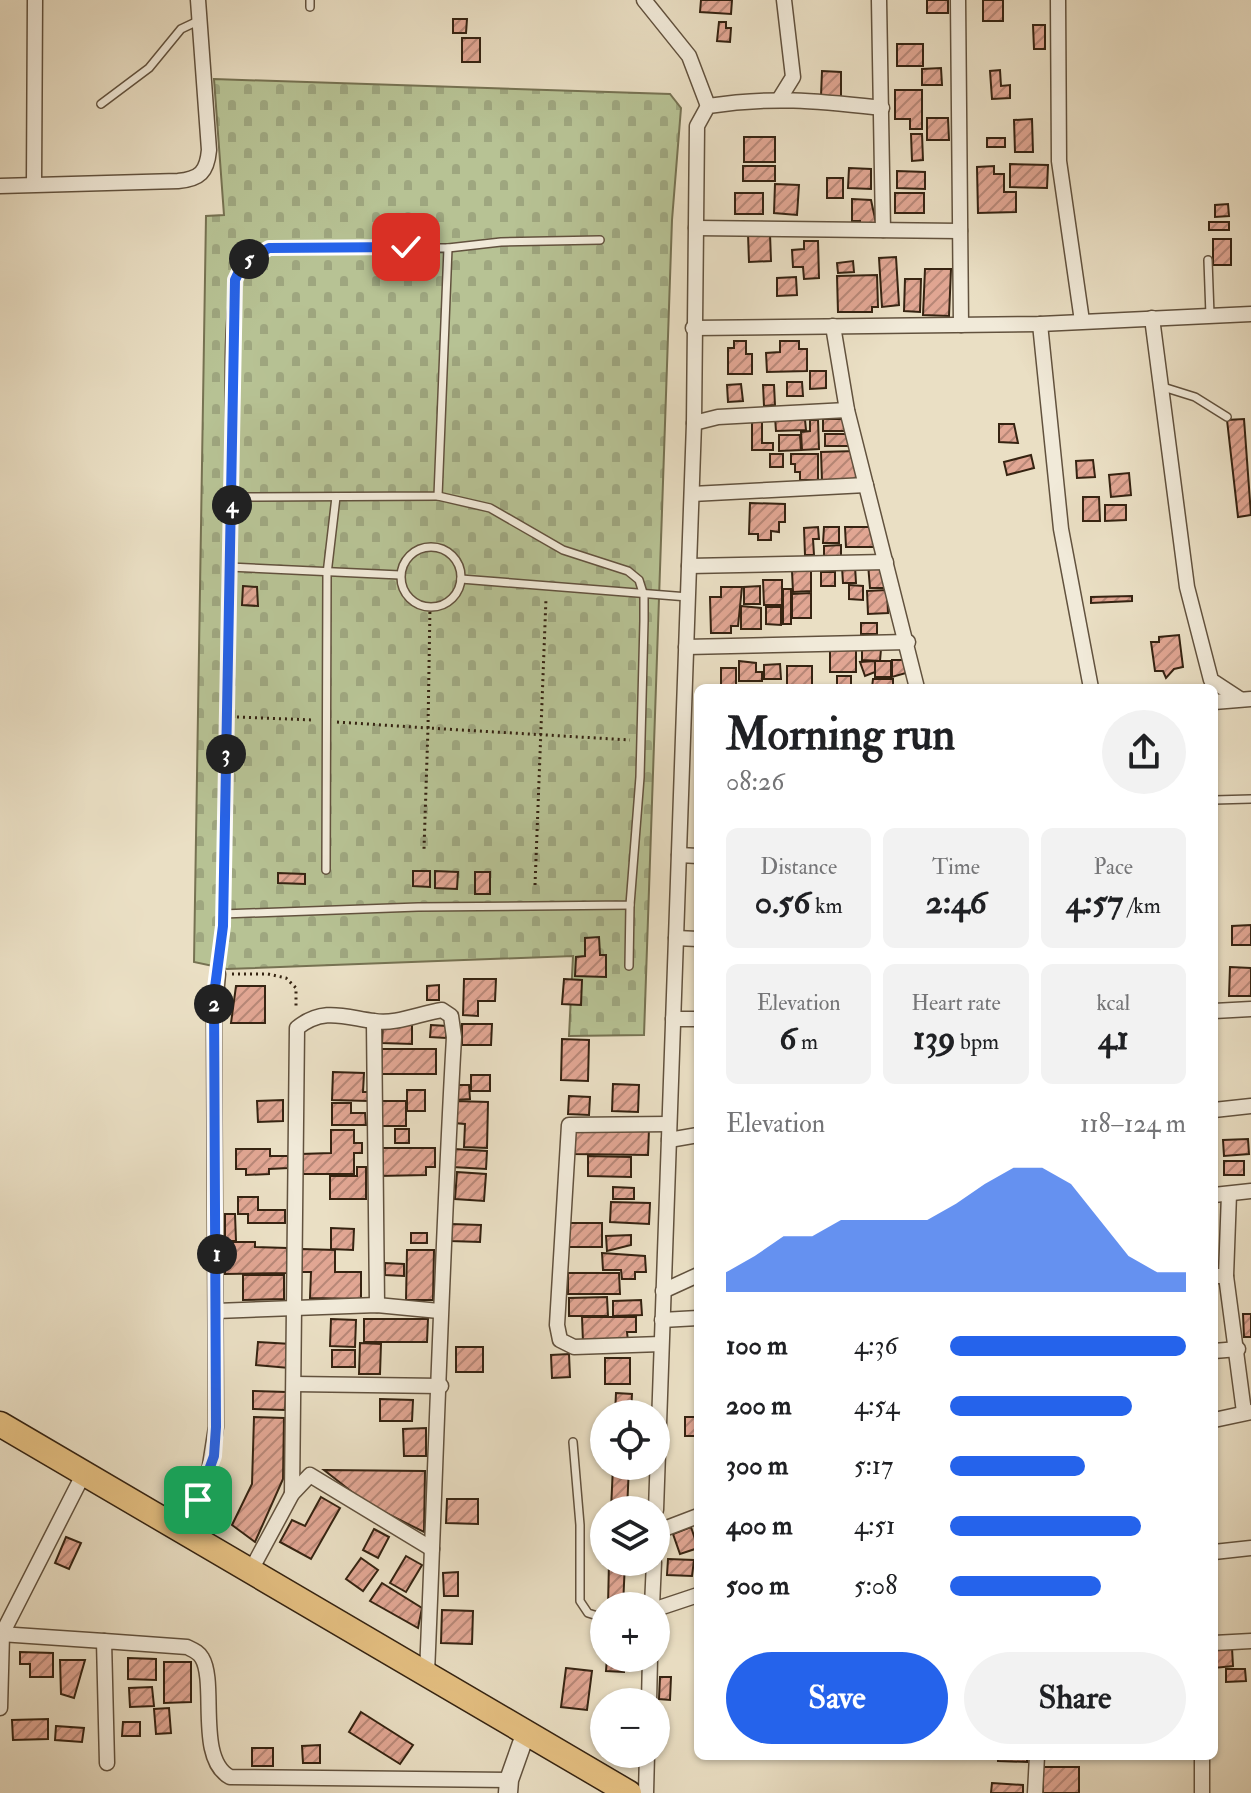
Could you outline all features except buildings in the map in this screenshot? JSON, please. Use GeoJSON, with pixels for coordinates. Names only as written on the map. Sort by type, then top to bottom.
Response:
{"type":"FeatureCollection","features":[{"type":"Feature","properties":{"kind":"main road"},"geometry":{"type":"LineString","coordinates":[[0,1424],[629,1793]]}},
{"type":"Feature","properties":{"kind":"street"},"geometry":{"type":"LineString","coordinates":[[34,183],[35,0]]}},
{"type":"Feature","properties":{"kind":"street"},"geometry":{"type":"LineString","coordinates":[[0,186],[178,181],[200,176],[206,169],[209,150],[198,0]]}},
{"type":"Feature","properties":{"kind":"street"},"geometry":{"type":"LineString","coordinates":[[644,0],[689,56],[708,106],[697,126],[694,423],[686,647],[691,730],[679,855],[656,1496]]}},
{"type":"Feature","properties":{"kind":"street"},"geometry":{"type":"LineString","coordinates":[[780,98],[793,77],[784,0]]}},
{"type":"Feature","properties":{"kind":"street"},"geometry":{"type":"LineString","coordinates":[[879,0],[883,230]]}},
{"type":"Feature","properties":{"kind":"street"},"geometry":{"type":"LineString","coordinates":[[958,0],[961,325]]}},
{"type":"Feature","properties":{"kind":"street"},"geometry":{"type":"LineString","coordinates":[[1058,0],[1059,161],[1082,321]]}},
{"type":"Feature","properties":{"kind":"street"},"geometry":{"type":"LineString","coordinates":[[708,106],[780,98],[882,108]]}},
{"type":"Feature","properties":{"kind":"street"},"geometry":{"type":"LineString","coordinates":[[696,228],[960,231]]}},
{"type":"Feature","properties":{"kind":"street"},"geometry":{"type":"LineString","coordinates":[[693,328],[1040,324],[1251,314]]}},
{"type":"Feature","properties":{"kind":"street"},"geometry":{"type":"LineString","coordinates":[[1152,318],[1187,587],[1208,684]]}},
{"type":"Feature","properties":{"kind":"street"},"geometry":{"type":"LineString","coordinates":[[1040,324],[1061,529],[1090,684]]}},
{"type":"Feature","properties":{"kind":"street"},"geometry":{"type":"LineString","coordinates":[[833,326],[847,410],[916,684]]}},
{"type":"Feature","properties":{"kind":"street"},"geometry":{"type":"LineString","coordinates":[[694,423],[718,417],[847,410]]}},
{"type":"Feature","properties":{"kind":"street"},"geometry":{"type":"LineString","coordinates":[[692,494],[866,485]]}},
{"type":"Feature","properties":{"kind":"street"},"geometry":{"type":"LineString","coordinates":[[689,566],[886,562]]}},
{"type":"Feature","properties":{"kind":"street"},"geometry":{"type":"LineString","coordinates":[[686,647],[908,642]]}},
{"type":"Feature","properties":{"kind":"street"},"geometry":{"type":"LineString","coordinates":[[1218,688],[1246,699]]}},
{"type":"Feature","properties":{"kind":"street"},"geometry":{"type":"LineString","coordinates":[[1218,702],[1246,699]]}},
{"type":"Feature","properties":{"kind":"street"},"geometry":{"type":"LineString","coordinates":[[679,855],[694,856]]}},
{"type":"Feature","properties":{"kind":"street"},"geometry":{"type":"LineString","coordinates":[[676,938],[694,939]]}},
{"type":"Feature","properties":{"kind":"street"},"geometry":{"type":"LineString","coordinates":[[180,1532],[208,1478],[214,1456],[214,1006],[218,974]]}},
{"type":"Feature","properties":{"kind":"street"},"geometry":{"type":"LineString","coordinates":[[1218,1011],[1251,1009]]}},
{"type":"Feature","properties":{"kind":"street"},"geometry":{"type":"LineString","coordinates":[[292,1494],[297,1028],[307,1020],[327,1014],[350,1014],[374,1022],[442,1010],[453,1020],[439,1311],[441,1386],[427,1673]]}},
{"type":"Feature","properties":{"kind":"street"},"geometry":{"type":"LineString","coordinates":[[673,1019],[694,1019]]}},
{"type":"Feature","properties":{"kind":"street"},"geometry":{"type":"LineString","coordinates":[[374,1022],[377,1305]]}},
{"type":"Feature","properties":{"kind":"street"},"geometry":{"type":"LineString","coordinates":[[1218,1110],[1251,1106]]}},
{"type":"Feature","properties":{"kind":"street"},"geometry":{"type":"LineString","coordinates":[[661,1344],[574,1347],[560,1340],[557,1325],[569,1125],[669,1124]]}},
{"type":"Feature","properties":{"kind":"street"},"geometry":{"type":"LineString","coordinates":[[669,1140],[694,1136]]}},
{"type":"Feature","properties":{"kind":"street"},"geometry":{"type":"LineString","coordinates":[[1218,1419],[1248,1412],[1238,1349],[1220,1276],[1222,1194],[1251,1191]]}},
{"type":"Feature","properties":{"kind":"street"},"geometry":{"type":"LineString","coordinates":[[663,1291],[694,1277]]}},
{"type":"Feature","properties":{"kind":"street"},"geometry":{"type":"LineString","coordinates":[[216,1311],[377,1305],[439,1311]]}},
{"type":"Feature","properties":{"kind":"street"},"geometry":{"type":"LineString","coordinates":[[662,1320],[694,1318]]}},
{"type":"Feature","properties":{"kind":"street"},"geometry":{"type":"LineString","coordinates":[[1218,1351],[1238,1349]]}},
{"type":"Feature","properties":{"kind":"street"},"geometry":{"type":"LineString","coordinates":[[294,1384],[441,1386]]}},
{"type":"Feature","properties":{"kind":"street"},"geometry":{"type":"LineString","coordinates":[[0,1708],[1,1634],[84,1473]]}},
{"type":"Feature","properties":{"kind":"street"},"geometry":{"type":"LineString","coordinates":[[250,1572],[305,1476],[315,1475],[432,1549]]}},
{"type":"Feature","properties":{"kind":"street"},"geometry":{"type":"LineString","coordinates":[[670,1527],[694,1518]]}},
{"type":"Feature","properties":{"kind":"street"},"geometry":{"type":"LineString","coordinates":[[1218,1552],[1251,1548]]}},
{"type":"Feature","properties":{"kind":"street"},"geometry":{"type":"LineString","coordinates":[[670,1603],[694,1596]]}},
{"type":"Feature","properties":{"kind":"street"},"geometry":{"type":"LineString","coordinates":[[1,1634],[187,1647],[199,1654],[204,1661],[215,1763],[230,1777],[508,1786],[526,1732]]}},
{"type":"Feature","properties":{"kind":"street"},"geometry":{"type":"LineString","coordinates":[[104,1641],[107,1763]]}},
{"type":"Feature","properties":{"kind":"street"},"geometry":{"type":"LineString","coordinates":[[1218,1643],[1251,1641]]}},
{"type":"Feature","properties":{"kind":"street"},"geometry":{"type":"LineString","coordinates":[[1035,1793],[1037,1760]]}},
{"type":"Feature","properties":{"kind":"street"},"geometry":{"type":"LineString","coordinates":[[1202,1760],[1202,1793]]}},
{"type":"Feature","properties":{"kind":"street"},"geometry":{"type":"LineString","coordinates":[[646,1793],[647,1768]]}},
{"type":"Feature","properties":{"kind":"lane"},"geometry":{"type":"LineString","coordinates":[[101,104],[149,68],[181,29],[200,20]]}},
{"type":"Feature","properties":{"kind":"lane"},"geometry":{"type":"LineString","coordinates":[[218,974],[223,914],[233,301],[235,280],[243,263],[269,248],[448,248],[501,242],[600,240]]}},
{"type":"Feature","properties":{"kind":"lane"},"geometry":{"type":"LineString","coordinates":[[438,496],[448,248]]}},
{"type":"Feature","properties":{"kind":"lane"},"geometry":{"type":"LineString","coordinates":[[1208,260],[1210,315]]}},
{"type":"Feature","properties":{"kind":"lane"},"geometry":{"type":"LineString","coordinates":[[1163,387],[1195,397],[1227,417]]}},
{"type":"Feature","properties":{"kind":"lane"},"geometry":{"type":"LineString","coordinates":[[232,497],[438,496],[490,508],[563,550],[628,571],[639,580],[644,596],[641,741],[629,966]]}},
{"type":"Feature","properties":{"kind":"lane"},"geometry":{"type":"LineString","coordinates":[[326,870],[327,574],[336,497]]}},
{"type":"Feature","properties":{"kind":"lane"},"geometry":{"type":"LineString","coordinates":[[425,547],[439,547],[450,553],[458,564],[461,579],[458,590],[449,601],[430,606],[410,599],[402,588],[400,575],[413,552],[425,547]]}},
{"type":"Feature","properties":{"kind":"lane"},"geometry":{"type":"LineString","coordinates":[[229,567],[327,574],[400,575]]}},
{"type":"Feature","properties":{"kind":"lane"},"geometry":{"type":"LineString","coordinates":[[461,579],[644,596],[688,597]]}},
{"type":"Feature","properties":{"kind":"lane"},"geometry":{"type":"LineString","coordinates":[[1218,800],[1251,799]]}},
{"type":"Feature","properties":{"kind":"lane"},"geometry":{"type":"LineString","coordinates":[[223,914],[418,907],[630,905]]}},
{"type":"Feature","properties":{"kind":"lane"},"geometry":{"type":"LineString","coordinates":[[573,1442],[580,1525],[580,1601],[590,1614]]}},
{"type":"Feature","properties":{"kind":"path"},"geometry":{"type":"LineString","coordinates":[[535,885],[546,586]]}},
{"type":"Feature","properties":{"kind":"path"},"geometry":{"type":"LineString","coordinates":[[424,849],[430,606]]}},
{"type":"Feature","properties":{"kind":"path"},"geometry":{"type":"LineString","coordinates":[[227,716],[641,741]]}},
{"type":"Feature","properties":{"kind":"path"},"geometry":{"type":"LineString","coordinates":[[218,974],[268,974],[286,978],[296,988],[297,1028]]}},
{"type":"Feature","properties":{"kind":"green space"},"geometry":{"type":"Polygon","coordinates":[[[214,79],[670,94],[681,108],[672,220],[644,1035],[569,1036],[573,956],[227,969],[194,962],[206,216],[224,215],[214,79]]]}},
{"type":"Feature","properties":{"kind":"route"},"geometry":{"type":"LineString","coordinates":[[198,1500],[214,1456],[216,1427],[214,995],[221,960],[223,926],[235,280],[243,263],[269,248],[406,247]]}}]}
